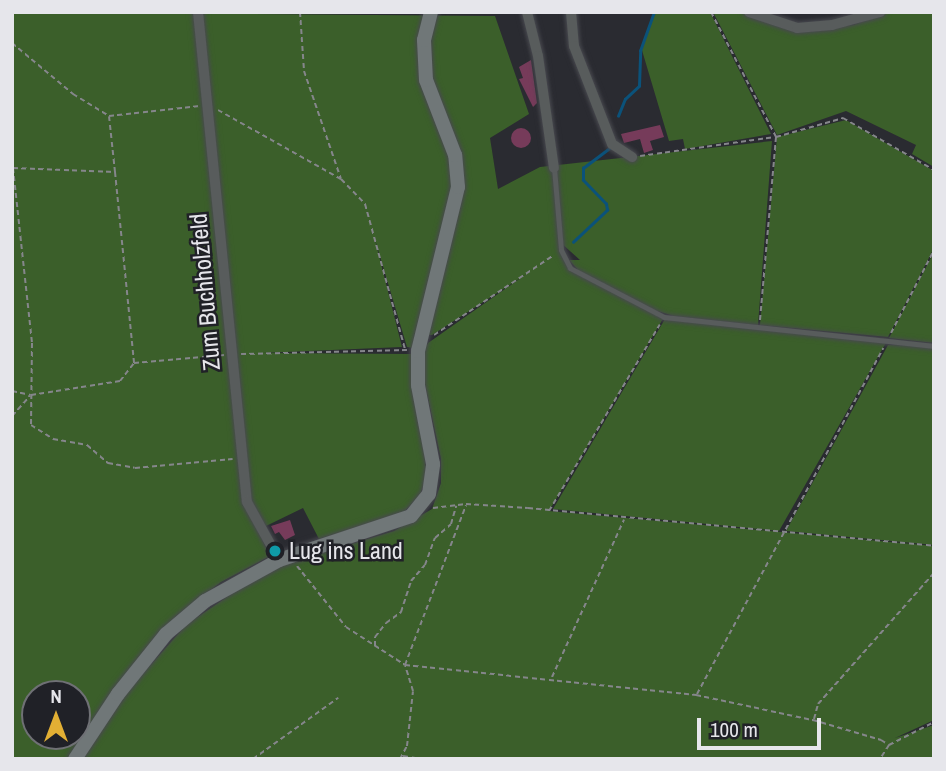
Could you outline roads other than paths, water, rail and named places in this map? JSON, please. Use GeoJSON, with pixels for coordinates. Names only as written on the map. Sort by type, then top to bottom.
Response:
{"type":"FeatureCollection","features":[{"type":"Feature","properties":{"kind":"main road"},"geometry":{"type":"LineString","coordinates":[[75,759],[117,694],[166,634],[205,601],[285,558],[391,526],[411,516],[429,494],[433,464],[418,385],[420,340],[458,187],[456,155],[426,80],[424,40],[431,12]]}},
{"type":"Feature","properties":{"kind":"street","name":"Zum Buchholzfeld"},"geometry":{"type":"LineString","coordinates":[[198,12],[247,502],[285,558]]}},
{"type":"Feature","properties":{"kind":"street"},"geometry":{"type":"LineString","coordinates":[[527,12],[538,56],[554,168]]}},
{"type":"Feature","properties":{"kind":"street"},"geometry":{"type":"LineString","coordinates":[[571,12],[574,46],[612,144],[632,157]]}},
{"type":"Feature","properties":{"kind":"street"},"geometry":{"type":"LineString","coordinates":[[749,12],[797,28],[832,25],[880,12]]}},
{"type":"Feature","properties":{"kind":"lane"},"geometry":{"type":"LineString","coordinates":[[554,168],[561,250],[578,273],[664,317],[934,346]]}},
{"type":"Feature","properties":{"kind":"waterway"},"geometry":{"type":"LineString","coordinates":[[618,116],[625,99],[639,86],[640,51],[654,12]]}},
{"type":"Feature","properties":{"kind":"waterway"},"geometry":{"type":"LineString","coordinates":[[573,242],[607,210],[606,204],[583,180],[583,168],[610,148]]}},
{"type":"Feature","properties":{"kind":"place","name":"Lug ins Land"},"geometry":{"type":"Point","coordinates":[275,551]}}]}
